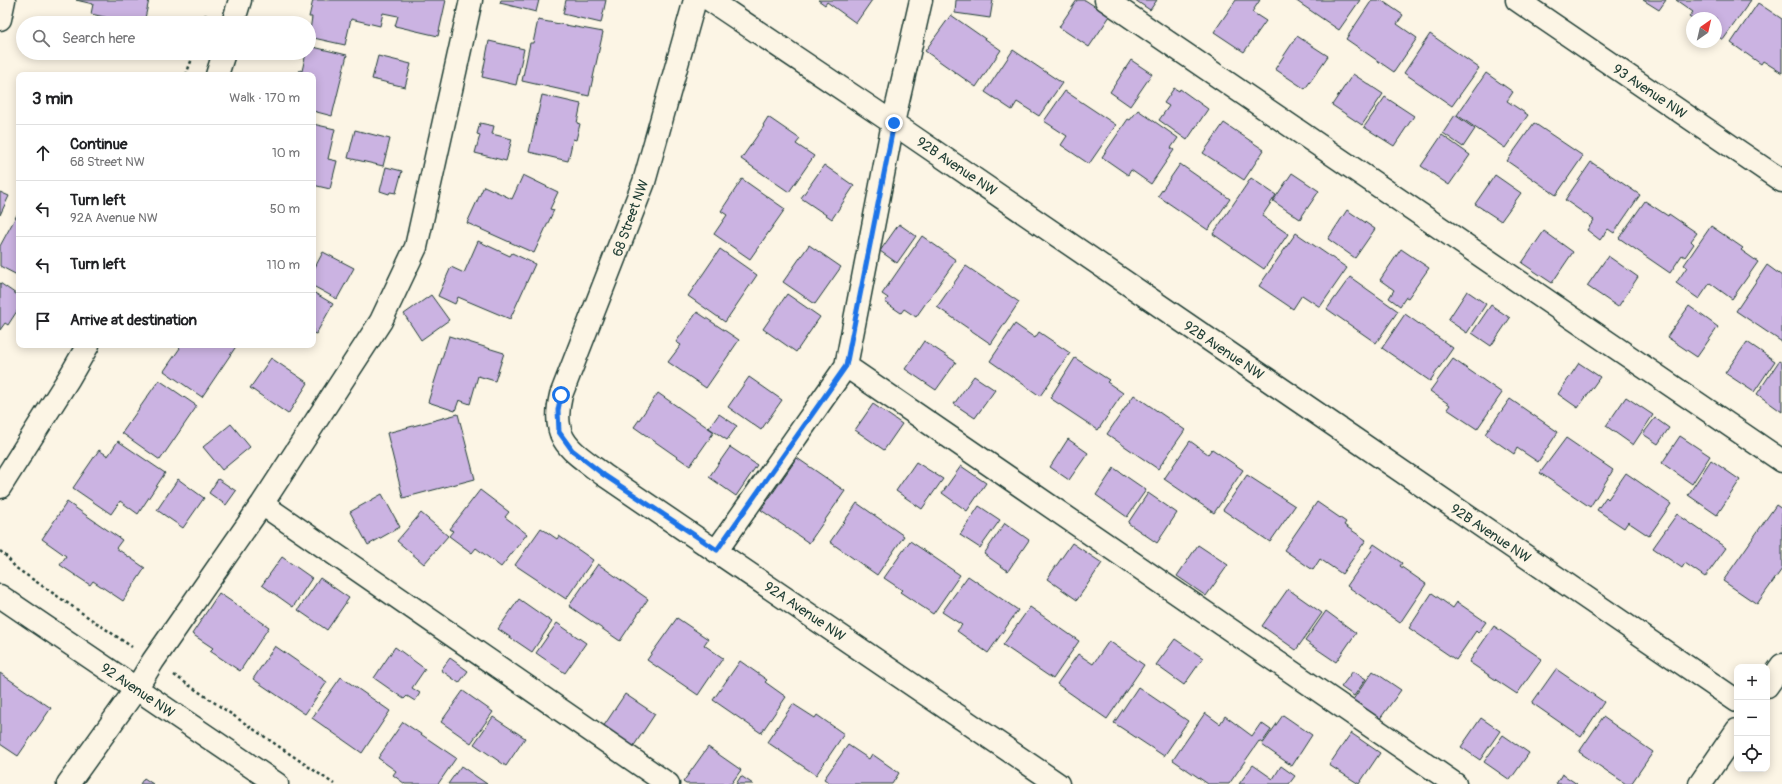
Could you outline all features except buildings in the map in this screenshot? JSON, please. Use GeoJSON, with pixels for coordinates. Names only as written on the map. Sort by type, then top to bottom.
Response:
{"type":"FeatureCollection","features":[{"type":"Feature","properties":{"kind":"street"},"geometry":{"type":"LineString","coordinates":[[0,19],[4,0]]}},
{"type":"Feature","properties":{"kind":"street"},"geometry":{"type":"LineString","coordinates":[[235,16],[240,0]]}},
{"type":"Feature","properties":{"kind":"street"},"geometry":{"type":"LineString","coordinates":[[68,784],[136,689],[153,661],[262,504],[381,321],[416,247],[471,0]]}},
{"type":"Feature","properties":{"kind":"street","name":"68 Street NW"},"geometry":{"type":"LineString","coordinates":[[559,432],[558,410],[561,395],[644,182],[695,0]]}},
{"type":"Feature","properties":{"kind":"street","name":"92B Avenue NW"},"geometry":{"type":"LineString","coordinates":[[710,0],[894,123],[1736,700]]}},
{"type":"Feature","properties":{"kind":"street"},"geometry":{"type":"LineString","coordinates":[[717,550],[846,366],[894,123],[921,0]]}},
{"type":"Feature","properties":{"kind":"street"},"geometry":{"type":"LineString","coordinates":[[1106,0],[1782,461]]}},
{"type":"Feature","properties":{"kind":"street","name":"93 Avenue NW"},"geometry":{"type":"LineString","coordinates":[[1517,0],[1782,181]]}},
{"type":"Feature","properties":{"kind":"street"},"geometry":{"type":"LineString","coordinates":[[218,72],[222,60]]}},
{"type":"Feature","properties":{"kind":"street"},"geometry":{"type":"LineString","coordinates":[[0,487],[70,378],[86,348]]}},
{"type":"Feature","properties":{"kind":"street"},"geometry":{"type":"LineString","coordinates":[[846,366],[1455,784]]}},
{"type":"Feature","properties":{"kind":"street","name":"92A Avenue NW"},"geometry":{"type":"LineString","coordinates":[[559,432],[572,450],[604,475],[717,550],[1058,784]]}},
{"type":"Feature","properties":{"kind":"street"},"geometry":{"type":"LineString","coordinates":[[262,504],[668,784]]}},
{"type":"Feature","properties":{"kind":"street","name":"92 Avenue NW"},"geometry":{"type":"LineString","coordinates":[[0,596],[277,784]]}},
{"type":"Feature","properties":{"kind":"street"},"geometry":{"type":"LineString","coordinates":[[1770,682],[1782,665]]}},
{"type":"Feature","properties":{"kind":"street"},"geometry":{"type":"LineString","coordinates":[[1700,784],[1734,734]]}},
{"type":"Feature","properties":{"kind":"path"},"geometry":{"type":"LineString","coordinates":[[187,72],[191,60]]}},
{"type":"Feature","properties":{"kind":"path"},"geometry":{"type":"LineString","coordinates":[[0,551],[5,555]]}},
{"type":"Feature","properties":{"kind":"route"},"geometry":{"type":"LineString","coordinates":[[561,395],[558,410],[559,432],[563,440],[572,450],[604,475],[717,550],[846,366],[894,123]]}}]}
